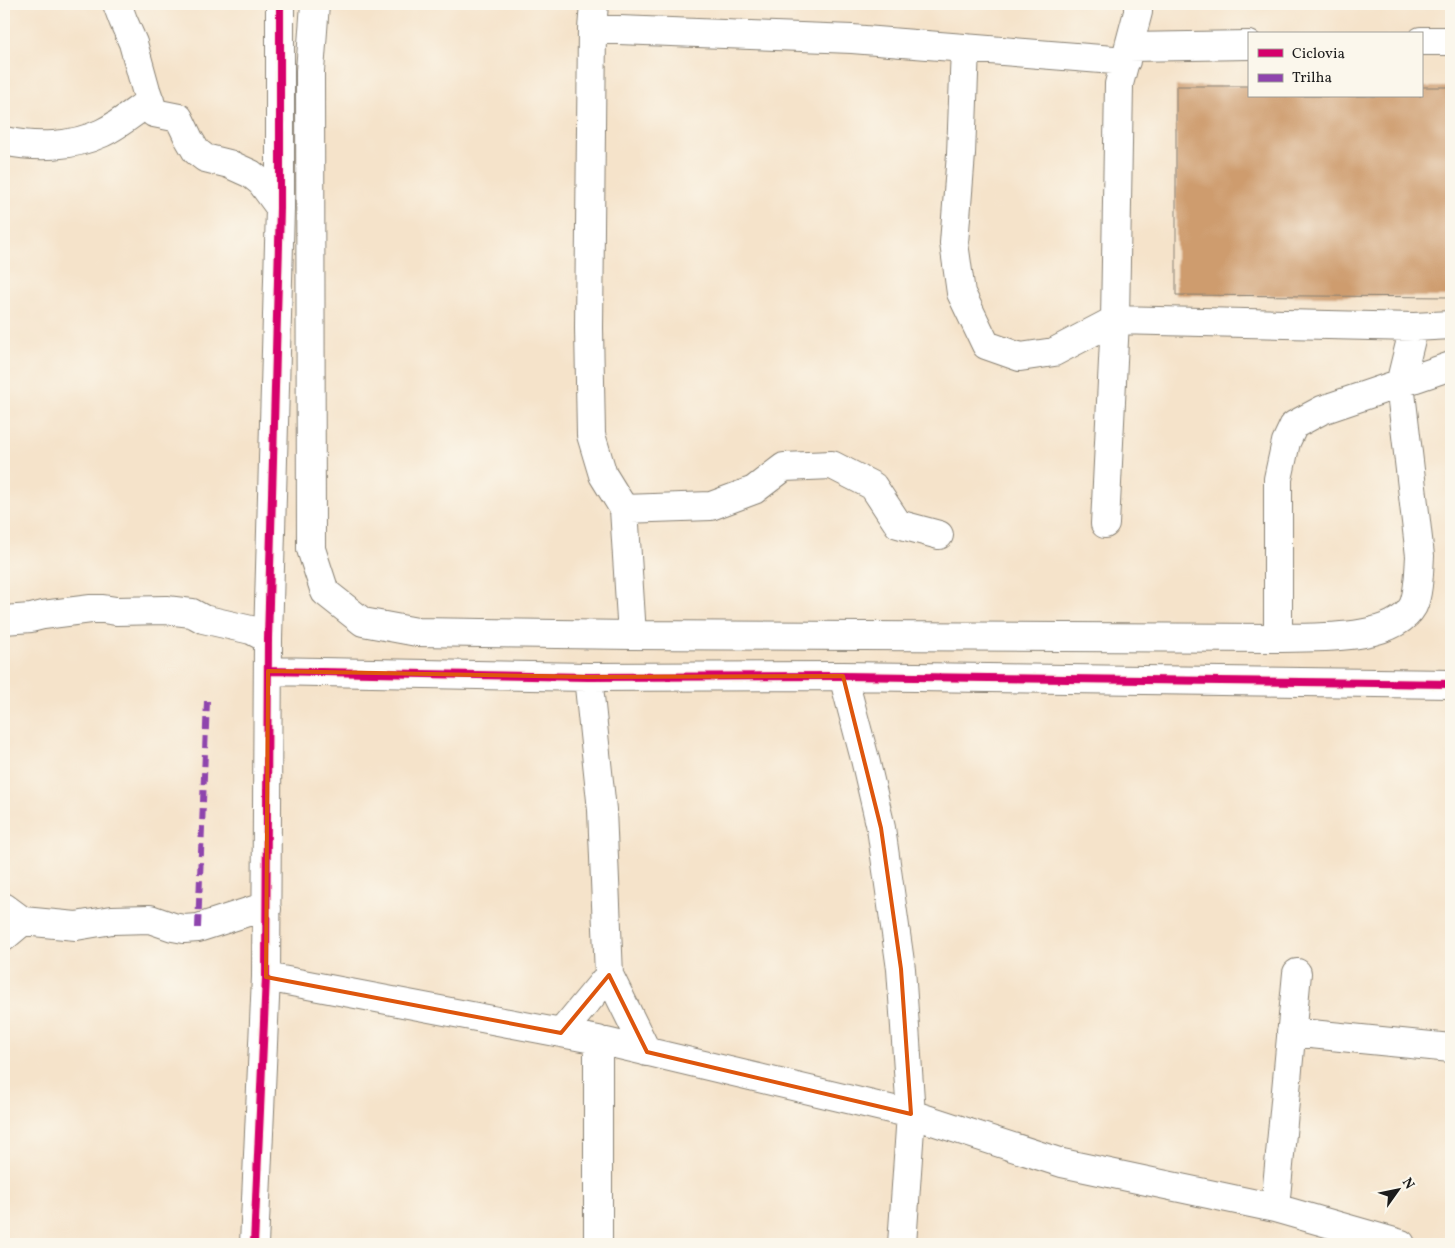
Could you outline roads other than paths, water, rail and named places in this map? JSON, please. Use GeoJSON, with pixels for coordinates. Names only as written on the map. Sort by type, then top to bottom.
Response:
{"type":"FeatureCollection","features":[{"type":"Feature","properties":{"kind":"street"},"geometry":{"type":"LineString","coordinates":[[118,4],[122,20],[133,42],[154,113],[179,118],[196,151],[205,158],[229,164],[251,174],[261,182],[280,208]]}},
{"type":"Feature","properties":{"kind":"street"},"geometry":{"type":"LineString","coordinates":[[250,1240],[266,977],[268,639],[280,208],[280,4]]}},
{"type":"Feature","properties":{"kind":"street"},"geometry":{"type":"LineString","coordinates":[[315,4],[310,71],[311,549],[325,592],[362,622],[417,632],[632,635],[1278,638],[1360,635],[1385,629],[1401,619],[1413,606],[1419,582],[1420,556],[1400,384],[1414,327]]}},
{"type":"Feature","properties":{"kind":"street"},"geometry":{"type":"LineString","coordinates":[[1105,524],[1115,320],[1119,84],[1138,12],[1138,4]]}},
{"type":"Feature","properties":{"kind":"street"},"geometry":{"type":"LineString","coordinates":[[632,635],[624,509],[604,475],[591,435],[589,328],[593,16],[965,48],[1128,54],[1248,45]]}},
{"type":"Feature","properties":{"kind":"street"},"geometry":{"type":"LineString","coordinates":[[1422,41],[1451,41]]}},
{"type":"Feature","properties":{"kind":"street"},"geometry":{"type":"LineString","coordinates":[[965,48],[961,154],[954,243],[961,293],[986,345],[1020,357],[1054,352],[1115,320],[1414,327],[1451,325]]}},
{"type":"Feature","properties":{"kind":"street"},"geometry":{"type":"LineString","coordinates":[[4,141],[27,144],[66,144],[102,133],[150,101]]}},
{"type":"Feature","properties":{"kind":"street"},"geometry":{"type":"LineString","coordinates":[[1278,638],[1278,479],[1286,442],[1294,425],[1322,410],[1451,366]]}},
{"type":"Feature","properties":{"kind":"street"},"geometry":{"type":"LineString","coordinates":[[624,509],[710,506],[754,490],[784,467],[832,465],[873,486],[898,524],[939,534]]}},
{"type":"Feature","properties":{"kind":"street"},"geometry":{"type":"LineString","coordinates":[[4,620],[103,608],[122,611],[166,610],[192,613],[203,619],[251,630],[268,639]]}},
{"type":"Feature","properties":{"kind":"street"},"geometry":{"type":"LineString","coordinates":[[268,670],[588,677],[843,676],[1451,684]]}},
{"type":"Feature","properties":{"kind":"street"},"geometry":{"type":"LineString","coordinates":[[843,676],[865,759],[880,828],[901,969],[911,1114],[902,1244]]}},
{"type":"Feature","properties":{"kind":"street"},"geometry":{"type":"LineString","coordinates":[[588,677],[602,810],[609,975],[647,1052]]}},
{"type":"Feature","properties":{"kind":"street"},"geometry":{"type":"LineString","coordinates":[[10,922],[76,926],[112,920],[150,919],[184,929],[198,928],[257,909],[267,909]]}},
{"type":"Feature","properties":{"kind":"street"},"geometry":{"type":"LineString","coordinates":[[1275,1208],[1297,973]]}},
{"type":"Feature","properties":{"kind":"street"},"geometry":{"type":"LineString","coordinates":[[561,1033],[609,975]]}},
{"type":"Feature","properties":{"kind":"street"},"geometry":{"type":"LineString","coordinates":[[266,977],[598,1040],[911,1114],[1062,1163],[1275,1208],[1401,1244]]}},
{"type":"Feature","properties":{"kind":"street"},"geometry":{"type":"LineString","coordinates":[[1291,1032],[1451,1048]]}},
{"type":"Feature","properties":{"kind":"street"},"geometry":{"type":"LineString","coordinates":[[598,1040],[598,1244]]}}]}
